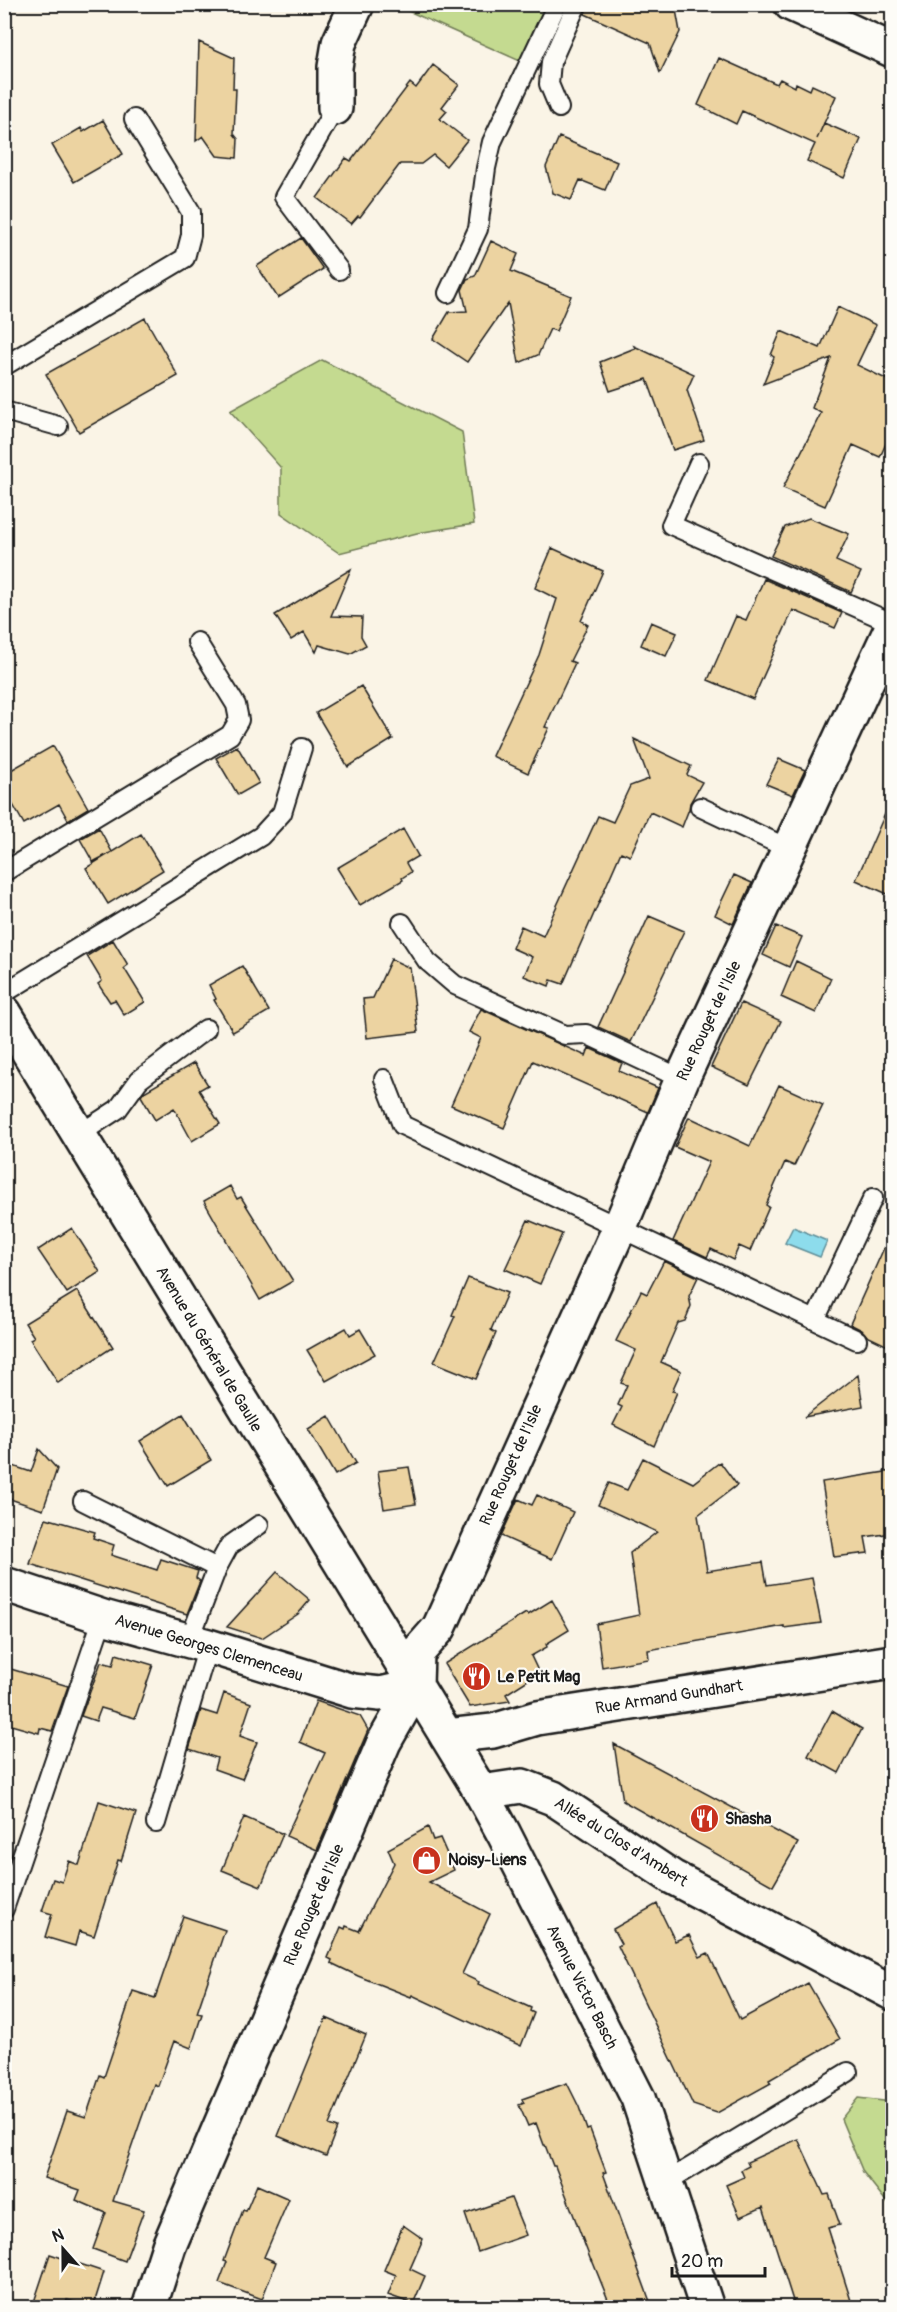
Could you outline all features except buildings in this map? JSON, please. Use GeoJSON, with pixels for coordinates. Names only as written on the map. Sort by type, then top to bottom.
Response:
{"type":"FeatureCollection","features":[{"type":"Feature","properties":{"kind":"street"},"geometry":{"type":"LineString","coordinates":[[335,108],[335,67],[339,43],[357,4]]}},
{"type":"Feature","properties":{"kind":"street"},"geometry":{"type":"LineString","coordinates":[[791,4],[892,50]]}},
{"type":"Feature","properties":{"kind":"street","name":"Rue Rouget de l'Isle"},"geometry":{"type":"LineString","coordinates":[[149,2307],[169,2246],[379,1753],[416,1686],[417,1653],[439,1628],[619,1229],[682,1079],[892,625]]}},
{"type":"Feature","properties":{"kind":"street","name":"Avenue du Général de Gaulle"},"geometry":{"type":"LineString","coordinates":[[4,1012],[416,1686]]}},
{"type":"Feature","properties":{"kind":"street","name":"Avenue Georges Clemenceau"},"geometry":{"type":"LineString","coordinates":[[4,1584],[103,1617],[352,1691],[380,1694],[416,1686]]}},
{"type":"Feature","properties":{"kind":"street","name":"Rue Armand Gundhart"},"geometry":{"type":"LineString","coordinates":[[447,1736],[493,1731],[537,1718],[892,1662]]}},
{"type":"Feature","properties":{"kind":"street","name":"Avenue Victor Basch"},"geometry":{"type":"LineString","coordinates":[[416,1686],[481,1792],[638,2098],[707,2307]]}},
{"type":"Feature","properties":{"kind":"street","name":"Allée du Clos d'Ambert"},"geometry":{"type":"LineString","coordinates":[[481,1792],[522,1786],[553,1798],[672,1877],[892,1993]]}},
{"type":"Feature","properties":{"kind":"lane"},"geometry":{"type":"LineString","coordinates":[[448,293],[478,229],[492,142],[557,4]]}},
{"type":"Feature","properties":{"kind":"lane"},"geometry":{"type":"LineString","coordinates":[[560,108],[549,84],[551,62],[577,4]]}},
{"type":"Feature","properties":{"kind":"lane"},"geometry":{"type":"LineString","coordinates":[[335,108],[285,197],[339,270]]}},
{"type":"Feature","properties":{"kind":"lane"},"geometry":{"type":"LineString","coordinates":[[4,366],[184,258],[191,235],[191,212],[134,118]]}},
{"type":"Feature","properties":{"kind":"lane"},"geometry":{"type":"LineString","coordinates":[[4,413],[8,412],[58,426]]}},
{"type":"Feature","properties":{"kind":"lane"},"geometry":{"type":"LineString","coordinates":[[699,463],[671,525],[892,625]]}},
{"type":"Feature","properties":{"kind":"lane"},"geometry":{"type":"LineString","coordinates":[[4,872],[230,735],[239,720],[236,705],[197,642]]}},
{"type":"Feature","properties":{"kind":"lane"},"geometry":{"type":"LineString","coordinates":[[4,993],[261,836],[282,813],[302,748]]}},
{"type":"Feature","properties":{"kind":"lane"},"geometry":{"type":"LineString","coordinates":[[700,807],[789,849]]}},
{"type":"Feature","properties":{"kind":"lane"},"geometry":{"type":"LineString","coordinates":[[402,923],[427,961],[455,985],[565,1035],[586,1034],[682,1079]]}},
{"type":"Feature","properties":{"kind":"lane"},"geometry":{"type":"LineString","coordinates":[[78,1135],[118,1109],[139,1080],[206,1029]]}},
{"type":"Feature","properties":{"kind":"lane"},"geometry":{"type":"LineString","coordinates":[[384,1079],[402,1125],[857,1340]]}},
{"type":"Feature","properties":{"kind":"lane"},"geometry":{"type":"LineString","coordinates":[[815,1320],[873,1198]]}},
{"type":"Feature","properties":{"kind":"lane"},"geometry":{"type":"LineString","coordinates":[[82,1500],[217,1568]]}},
{"type":"Feature","properties":{"kind":"lane"},"geometry":{"type":"LineString","coordinates":[[156,1823],[217,1568],[229,1546],[259,1525]]}},
{"type":"Feature","properties":{"kind":"lane"},"geometry":{"type":"LineString","coordinates":[[4,1909],[103,1617]]}},
{"type":"Feature","properties":{"kind":"lane"},"geometry":{"type":"LineString","coordinates":[[666,2182],[848,2072]]}},
{"type":"Feature","properties":{"kind":"green space"},"geometry":{"type":"Polygon","coordinates":[[[395,5],[546,5],[520,61],[395,5]]]}},
{"type":"Feature","properties":{"kind":"green space"},"geometry":{"type":"Polygon","coordinates":[[[322,360],[462,432],[474,524],[417,533],[339,553],[281,513],[281,468],[230,411],[322,360]]]}},
{"type":"Feature","properties":{"kind":"green space"},"geometry":{"type":"Polygon","coordinates":[[[858,2098],[892,2102],[892,2209],[863,2172],[841,2119],[858,2098]]]}},
{"type":"Feature","properties":{"kind":"water"},"geometry":{"type":"Polygon","coordinates":[[[793,1227],[827,1241],[820,1257],[785,1243],[793,1227]]]}},
{"type":"Feature","properties":{"kind":"place","name":"Le Petit Mag"},"geometry":{"type":"Point","coordinates":[476,1677]}},
{"type":"Feature","properties":{"kind":"place","name":"Shasha"},"geometry":{"type":"Point","coordinates":[704,1819]}},
{"type":"Feature","properties":{"kind":"place","name":"Noisy-Liens"},"geometry":{"type":"Point","coordinates":[427,1860]}}]}
